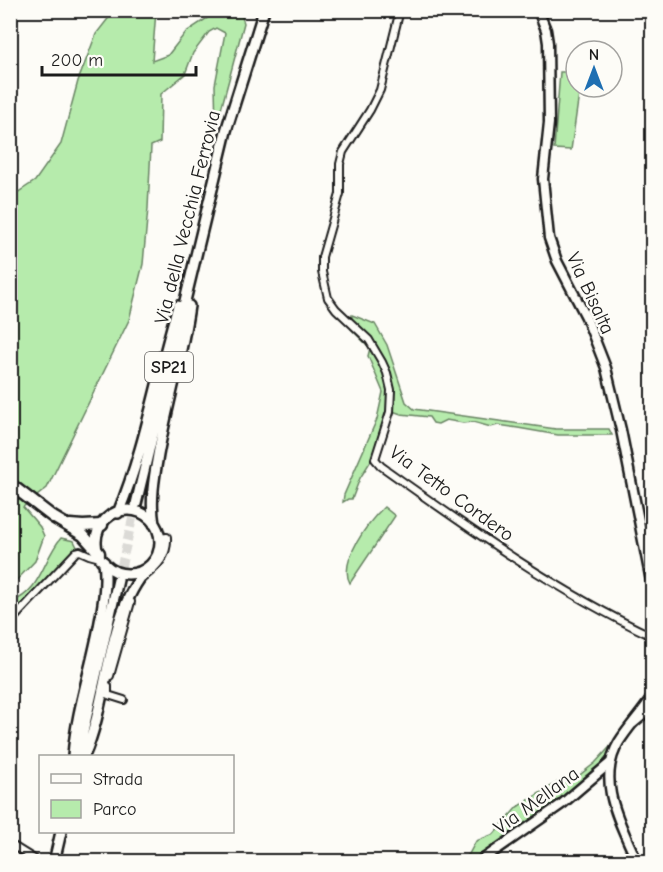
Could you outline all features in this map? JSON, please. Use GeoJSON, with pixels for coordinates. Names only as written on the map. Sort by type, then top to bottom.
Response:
{"type":"FeatureCollection","features":[{"type":"Feature","properties":{"kind":"highway"},"geometry":{"type":"LineString","coordinates":[[10,484],[53,517],[83,535],[101,558]]}},
{"type":"Feature","properties":{"kind":"highway"},"geometry":{"type":"LineString","coordinates":[[64,524],[102,525]]}},
{"type":"Feature","properties":{"kind":"main road","name":"Via della Vecchia Ferrovia"},"geometry":{"type":"LineString","coordinates":[[136,504],[225,131],[264,10]]}},
{"type":"Feature","properties":{"kind":"main road"},"geometry":{"type":"LineString","coordinates":[[118,513],[130,485],[146,435],[192,248],[202,230]]}},
{"type":"Feature","properties":{"kind":"main road"},"geometry":{"type":"LineString","coordinates":[[84,755],[125,607],[136,581],[159,552],[160,538],[154,524],[152,509],[157,465],[201,250],[202,230]]}},
{"type":"Feature","properties":{"kind":"main road"},"geometry":{"type":"LineString","coordinates":[[76,755],[78,724],[104,599],[106,575],[97,538],[102,525],[118,513],[138,512],[154,524]]}},
{"type":"Feature","properties":{"kind":"main road"},"geometry":{"type":"LineString","coordinates":[[101,558],[111,568],[124,574],[139,572],[147,567]]}},
{"type":"Feature","properties":{"kind":"main road"},"geometry":{"type":"LineString","coordinates":[[76,755],[118,580]]}},
{"type":"Feature","properties":{"kind":"main road"},"geometry":{"type":"LineString","coordinates":[[54,861],[61,833]]}},
{"type":"Feature","properties":{"kind":"street","name":"Via Tetto Cordero"},"geometry":{"type":"LineString","coordinates":[[400,10],[380,90],[343,152],[340,164],[340,194],[322,257],[322,272],[328,298],[336,309],[369,340],[387,373],[391,390],[390,412],[375,459],[381,466],[440,508],[550,581],[652,636]]}},
{"type":"Feature","properties":{"kind":"street","name":"Via Bisalta"},"geometry":{"type":"LineString","coordinates":[[538,10],[546,30],[549,67],[549,123],[543,179],[549,238],[557,261],[593,333],[609,378],[652,586]]}},
{"type":"Feature","properties":{"kind":"street"},"geometry":{"type":"LineString","coordinates":[[124,700],[108,695],[107,687],[135,590],[144,578],[158,566],[166,551],[167,537],[160,538]]}},
{"type":"Feature","properties":{"kind":"street"},"geometry":{"type":"LineString","coordinates":[[10,624],[76,552],[80,551],[101,558]]}},
{"type":"Feature","properties":{"kind":"street"},"geometry":{"type":"LineString","coordinates":[[637,861],[612,800],[609,780],[611,762],[619,742],[652,697]]}},
{"type":"Feature","properties":{"kind":"street"},"geometry":{"type":"LineString","coordinates":[[632,724],[644,718],[652,709]]}},
{"type":"Feature","properties":{"kind":"street","name":"Via Mellana"},"geometry":{"type":"LineString","coordinates":[[479,861],[562,804],[611,762]]}},
{"type":"Feature","properties":{"kind":"street"},"geometry":{"type":"LineString","coordinates":[[10,844],[39,861]]}},
{"type":"Feature","properties":{"kind":"green space"},"geometry":{"type":"Polygon","coordinates":[[[114,11],[156,11],[152,61],[168,55],[186,32],[215,11],[240,11],[244,23],[216,128],[215,85],[225,33],[216,28],[209,32],[193,53],[185,74],[161,94],[160,142],[151,146],[143,264],[129,320],[47,488],[23,507],[40,527],[44,536],[35,561],[11,586],[11,197],[35,181],[61,144],[78,81],[96,34],[114,11]]]}},
{"type":"Feature","properties":{"kind":"green space"},"geometry":{"type":"Polygon","coordinates":[[[560,72],[564,72],[564,99],[578,99],[571,150],[554,149],[560,72]]]}},
{"type":"Feature","properties":{"kind":"green space"},"geometry":{"type":"Polygon","coordinates":[[[352,315],[375,324],[387,345],[406,402],[414,409],[556,429],[609,429],[612,435],[558,435],[498,425],[491,427],[473,422],[446,420],[438,424],[433,423],[429,417],[401,414],[390,410],[372,459],[360,478],[352,499],[343,502],[377,419],[383,392],[368,356],[370,348],[351,329],[352,315]]]}},
{"type":"Feature","properties":{"kind":"green space"},"geometry":{"type":"Polygon","coordinates":[[[384,507],[395,516],[350,583],[347,574],[352,553],[363,532],[384,507]]]}},
{"type":"Feature","properties":{"kind":"green space"},"geometry":{"type":"Polygon","coordinates":[[[61,538],[74,541],[77,547],[14,612],[11,619],[11,602],[29,591],[61,538]]]}},
{"type":"Feature","properties":{"kind":"green space"},"geometry":{"type":"Polygon","coordinates":[[[619,737],[599,768],[574,791],[473,861],[461,862],[469,854],[476,841],[494,834],[517,807],[558,782],[577,777],[595,763],[619,737]]]}},
{"type":"Feature","properties":{"kind":"tunnel"},"geometry":{"type":"LineString","coordinates":[[118,580],[136,504]]}}]}
